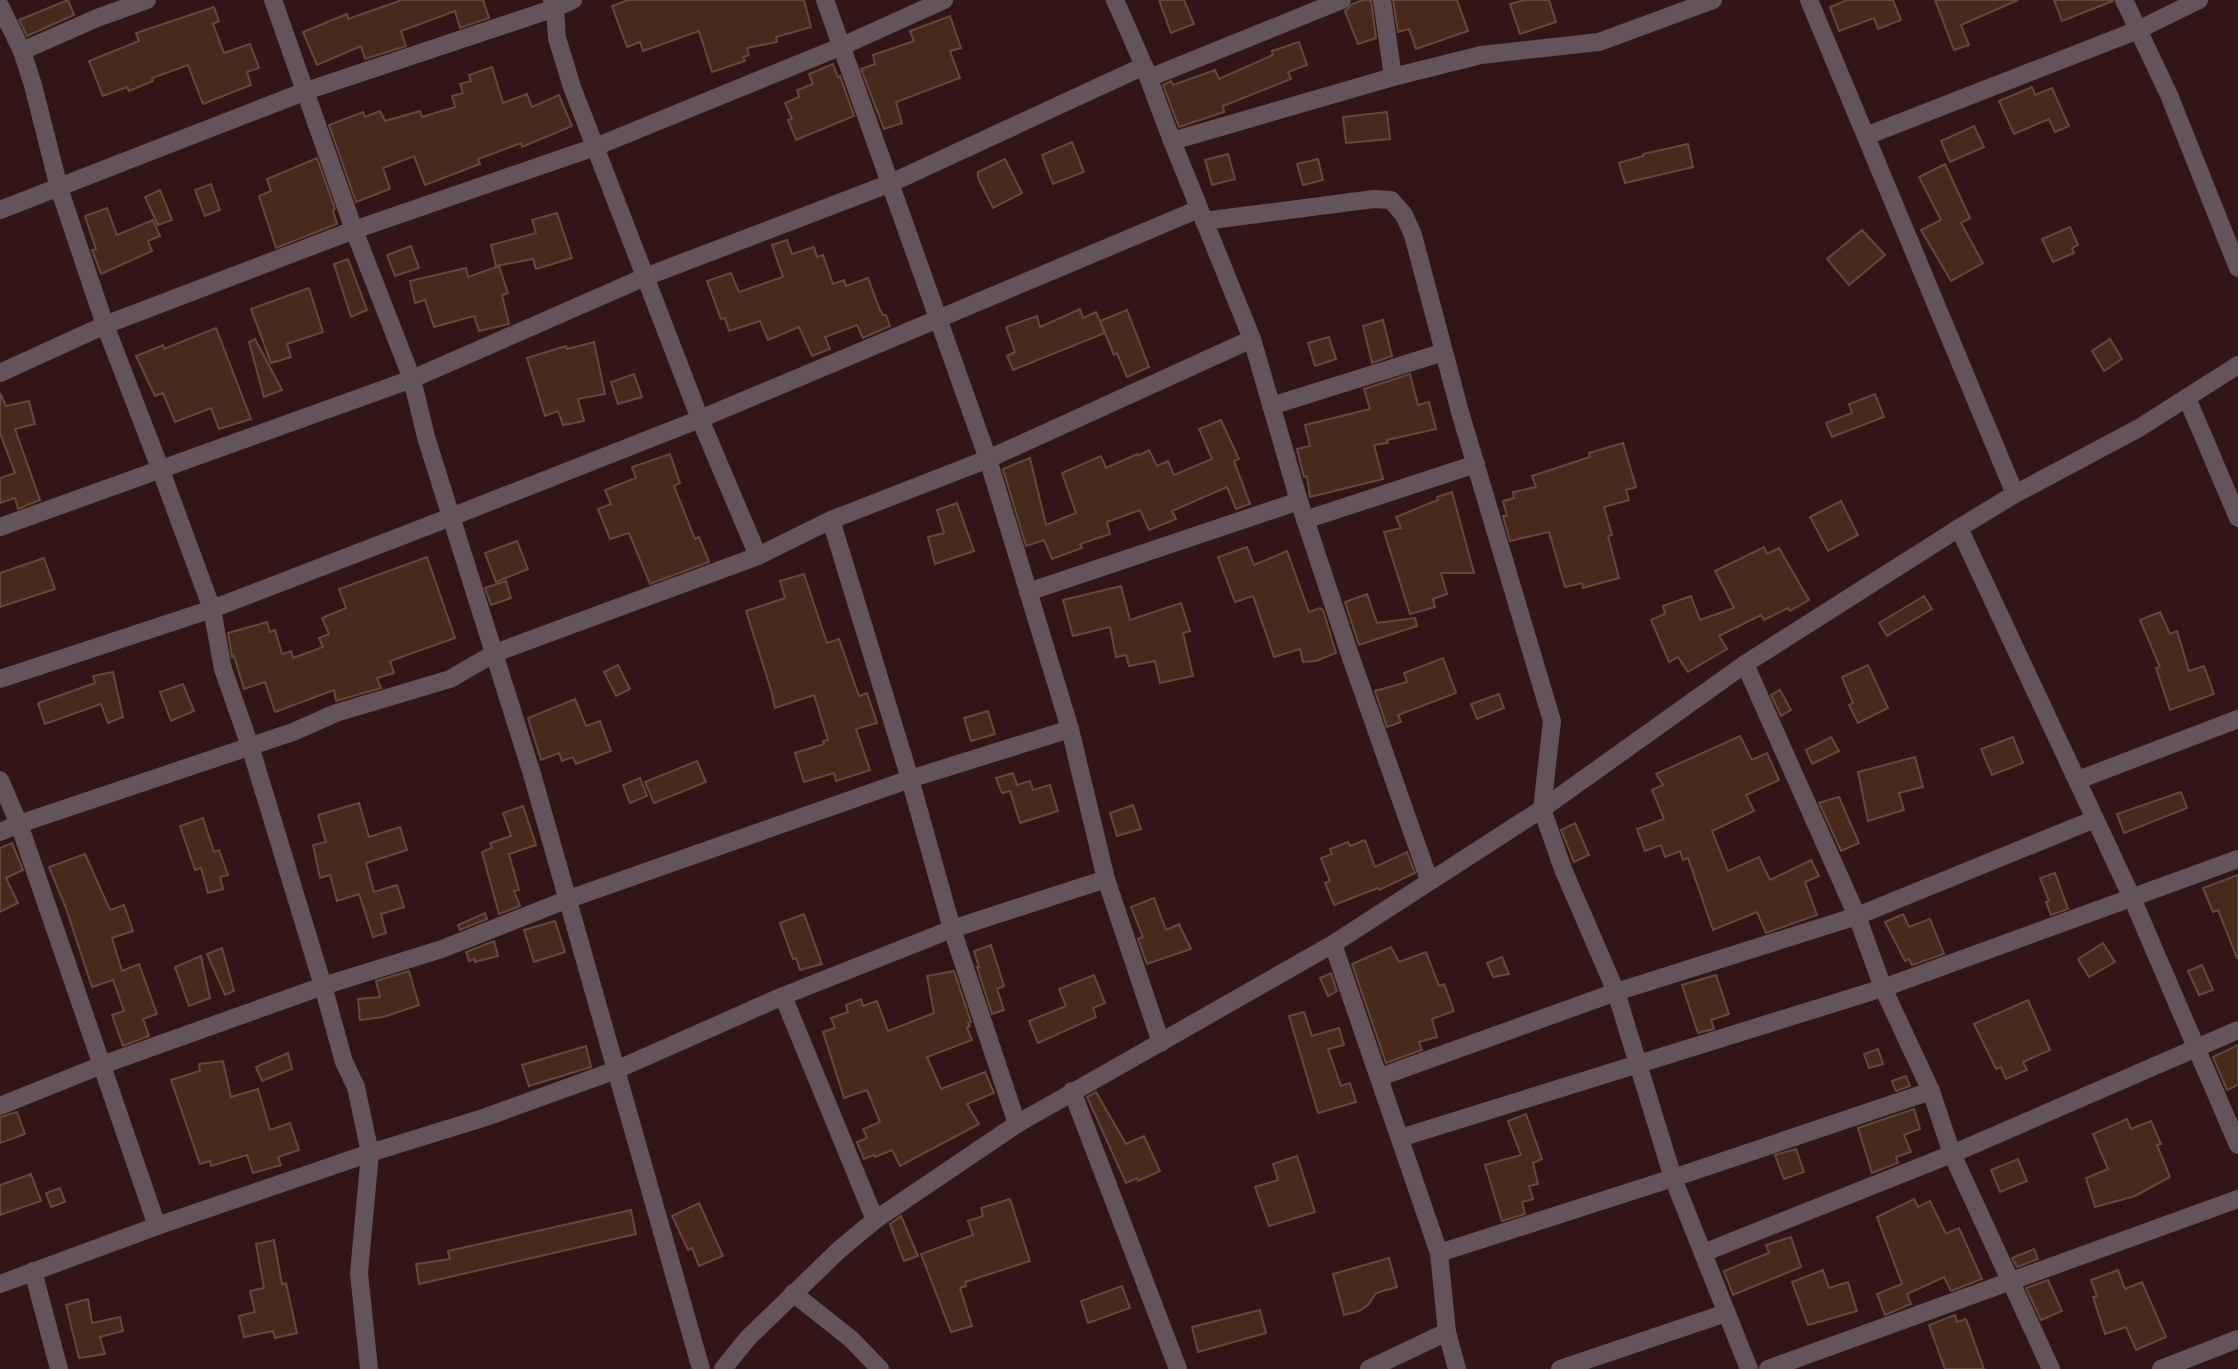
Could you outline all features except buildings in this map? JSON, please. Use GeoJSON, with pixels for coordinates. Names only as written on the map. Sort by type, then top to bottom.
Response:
{"type":"FeatureCollection","features":[{"type":"Feature","properties":{"kind":"street"},"geometry":{"type":"LineString","coordinates":[[22,51],[97,18],[147,0]]}},
{"type":"Feature","properties":{"kind":"street"},"geometry":{"type":"LineString","coordinates":[[272,0],[354,230],[412,379],[426,437],[532,774],[701,1369]]}},
{"type":"Feature","properties":{"kind":"street"},"geometry":{"type":"LineString","coordinates":[[0,210],[306,91],[553,4],[573,0]]}},
{"type":"Feature","properties":{"kind":"street"},"geometry":{"type":"LineString","coordinates":[[825,0],[988,459],[1070,729],[1106,879],[1161,1043]]}},
{"type":"Feature","properties":{"kind":"street"},"geometry":{"type":"LineString","coordinates":[[0,373],[105,325],[354,230],[595,147],[840,47],[944,0]]}},
{"type":"Feature","properties":{"kind":"street"},"geometry":{"type":"LineString","coordinates":[[1115,0],[1252,339],[1299,501],[1349,655],[1429,880]]}},
{"type":"Feature","properties":{"kind":"street"},"geometry":{"type":"LineString","coordinates":[[0,527],[412,379],[645,277],[891,183],[1146,72],[1342,0]]}},
{"type":"Feature","properties":{"kind":"street"},"geometry":{"type":"LineString","coordinates":[[1382,0],[1393,77]]}},
{"type":"Feature","properties":{"kind":"street"},"geometry":{"type":"LineString","coordinates":[[1172,141],[1393,77],[1481,55],[1599,42],[1713,0]]}},
{"type":"Feature","properties":{"kind":"street"},"geometry":{"type":"LineString","coordinates":[[1809,0],[2015,494]]}},
{"type":"Feature","properties":{"kind":"street"},"geometry":{"type":"LineString","coordinates":[[2124,0],[2169,95],[2234,246],[2238,268]]}},
{"type":"Feature","properties":{"kind":"street"},"geometry":{"type":"LineString","coordinates":[[1866,136],[2138,30],[2199,0]]}},
{"type":"Feature","properties":{"kind":"street"},"geometry":{"type":"LineString","coordinates":[[553,4],[557,38],[572,86],[701,419],[758,556]]}},
{"type":"Feature","properties":{"kind":"street"},"geometry":{"type":"LineString","coordinates":[[0,6],[22,51],[59,188],[105,325],[212,609],[223,669],[250,746],[344,1062],[356,1087],[369,1153],[359,1273],[369,1369]]}},
{"type":"Feature","properties":{"kind":"street"},"geometry":{"type":"LineString","coordinates":[[0,679],[212,609],[451,517],[701,419],[939,319],[1201,215],[1374,199],[1391,200],[1404,215],[1413,235],[1476,464],[1552,721],[1542,809],[1563,869],[1616,992],[1673,1178],[1749,1369]]}},
{"type":"Feature","properties":{"kind":"street"},"geometry":{"type":"LineString","coordinates":[[0,832],[293,732],[336,713],[450,679],[495,653],[758,556],[831,520],[988,459],[1252,339]]}},
{"type":"Feature","properties":{"kind":"street"},"geometry":{"type":"LineString","coordinates":[[1271,406],[1444,352]]}},
{"type":"Feature","properties":{"kind":"street"},"geometry":{"type":"LineString","coordinates":[[723,1369],[748,1338],[793,1293],[875,1220],[1017,1124],[1333,944],[1542,809],[1745,664],[2015,494],[2139,428],[2238,365]]}},
{"type":"Feature","properties":{"kind":"street"},"geometry":{"type":"LineString","coordinates":[[2187,398],[2238,518]]}},
{"type":"Feature","properties":{"kind":"street"},"geometry":{"type":"LineString","coordinates":[[1306,520],[1476,464]]}},
{"type":"Feature","properties":{"kind":"street"},"geometry":{"type":"LineString","coordinates":[[1028,592],[1299,501]]}},
{"type":"Feature","properties":{"kind":"street"},"geometry":{"type":"LineString","coordinates":[[831,520],[910,779],[952,929],[1017,1124]]}},
{"type":"Feature","properties":{"kind":"street"},"geometry":{"type":"LineString","coordinates":[[1959,528],[2133,898],[2238,1145]]}},
{"type":"Feature","properties":{"kind":"street"},"geometry":{"type":"LineString","coordinates":[[1745,664],[1931,1091],[1952,1154],[2051,1369]]}},
{"type":"Feature","properties":{"kind":"street"},"geometry":{"type":"LineString","coordinates":[[2078,780],[2238,719]]}},
{"type":"Feature","properties":{"kind":"street"},"geometry":{"type":"LineString","coordinates":[[0,1106],[102,1065],[323,986],[442,949],[566,900],[910,779],[1070,729]]}},
{"type":"Feature","properties":{"kind":"street"},"geometry":{"type":"LineString","coordinates":[[0,780],[19,824],[157,1226]]}},
{"type":"Feature","properties":{"kind":"street"},"geometry":{"type":"LineString","coordinates":[[1380,1077],[1616,992],[1857,916],[2095,819]]}},
{"type":"Feature","properties":{"kind":"street"},"geometry":{"type":"LineString","coordinates":[[1400,1138],[1884,988],[2238,859]]}},
{"type":"Feature","properties":{"kind":"street"},"geometry":{"type":"LineString","coordinates":[[0,1284],[157,1226],[369,1153],[486,1117],[616,1070],[783,996],[952,929],[1106,879]]}},
{"type":"Feature","properties":{"kind":"street"},"geometry":{"type":"LineString","coordinates":[[1333,944],[1439,1253],[1447,1332],[1457,1369]]}},
{"type":"Feature","properties":{"kind":"street"},"geometry":{"type":"LineString","coordinates":[[783,996],[875,1220]]}},
{"type":"Feature","properties":{"kind":"street"},"geometry":{"type":"LineString","coordinates":[[1703,1253],[1952,1154],[2238,1030]]}},
{"type":"Feature","properties":{"kind":"street"},"geometry":{"type":"LineString","coordinates":[[1072,1091],[1178,1369]]}},
{"type":"Feature","properties":{"kind":"street"},"geometry":{"type":"LineString","coordinates":[[1439,1253],[1931,1091]]}},
{"type":"Feature","properties":{"kind":"street"},"geometry":{"type":"LineString","coordinates":[[1768,1369],[2238,1199]]}},
{"type":"Feature","properties":{"kind":"street"},"geometry":{"type":"LineString","coordinates":[[33,1271],[59,1369]]}},
{"type":"Feature","properties":{"kind":"street"},"geometry":{"type":"LineString","coordinates":[[793,1293],[851,1339],[880,1369]]}},
{"type":"Feature","properties":{"kind":"street"},"geometry":{"type":"LineString","coordinates":[[1560,1369],[1726,1313]]}},
{"type":"Feature","properties":{"kind":"street"},"geometry":{"type":"LineString","coordinates":[[1369,1369],[1447,1332]]}},
{"type":"Feature","properties":{"kind":"street"},"geometry":{"type":"LineString","coordinates":[[2161,1369],[2238,1339]]}}]}
